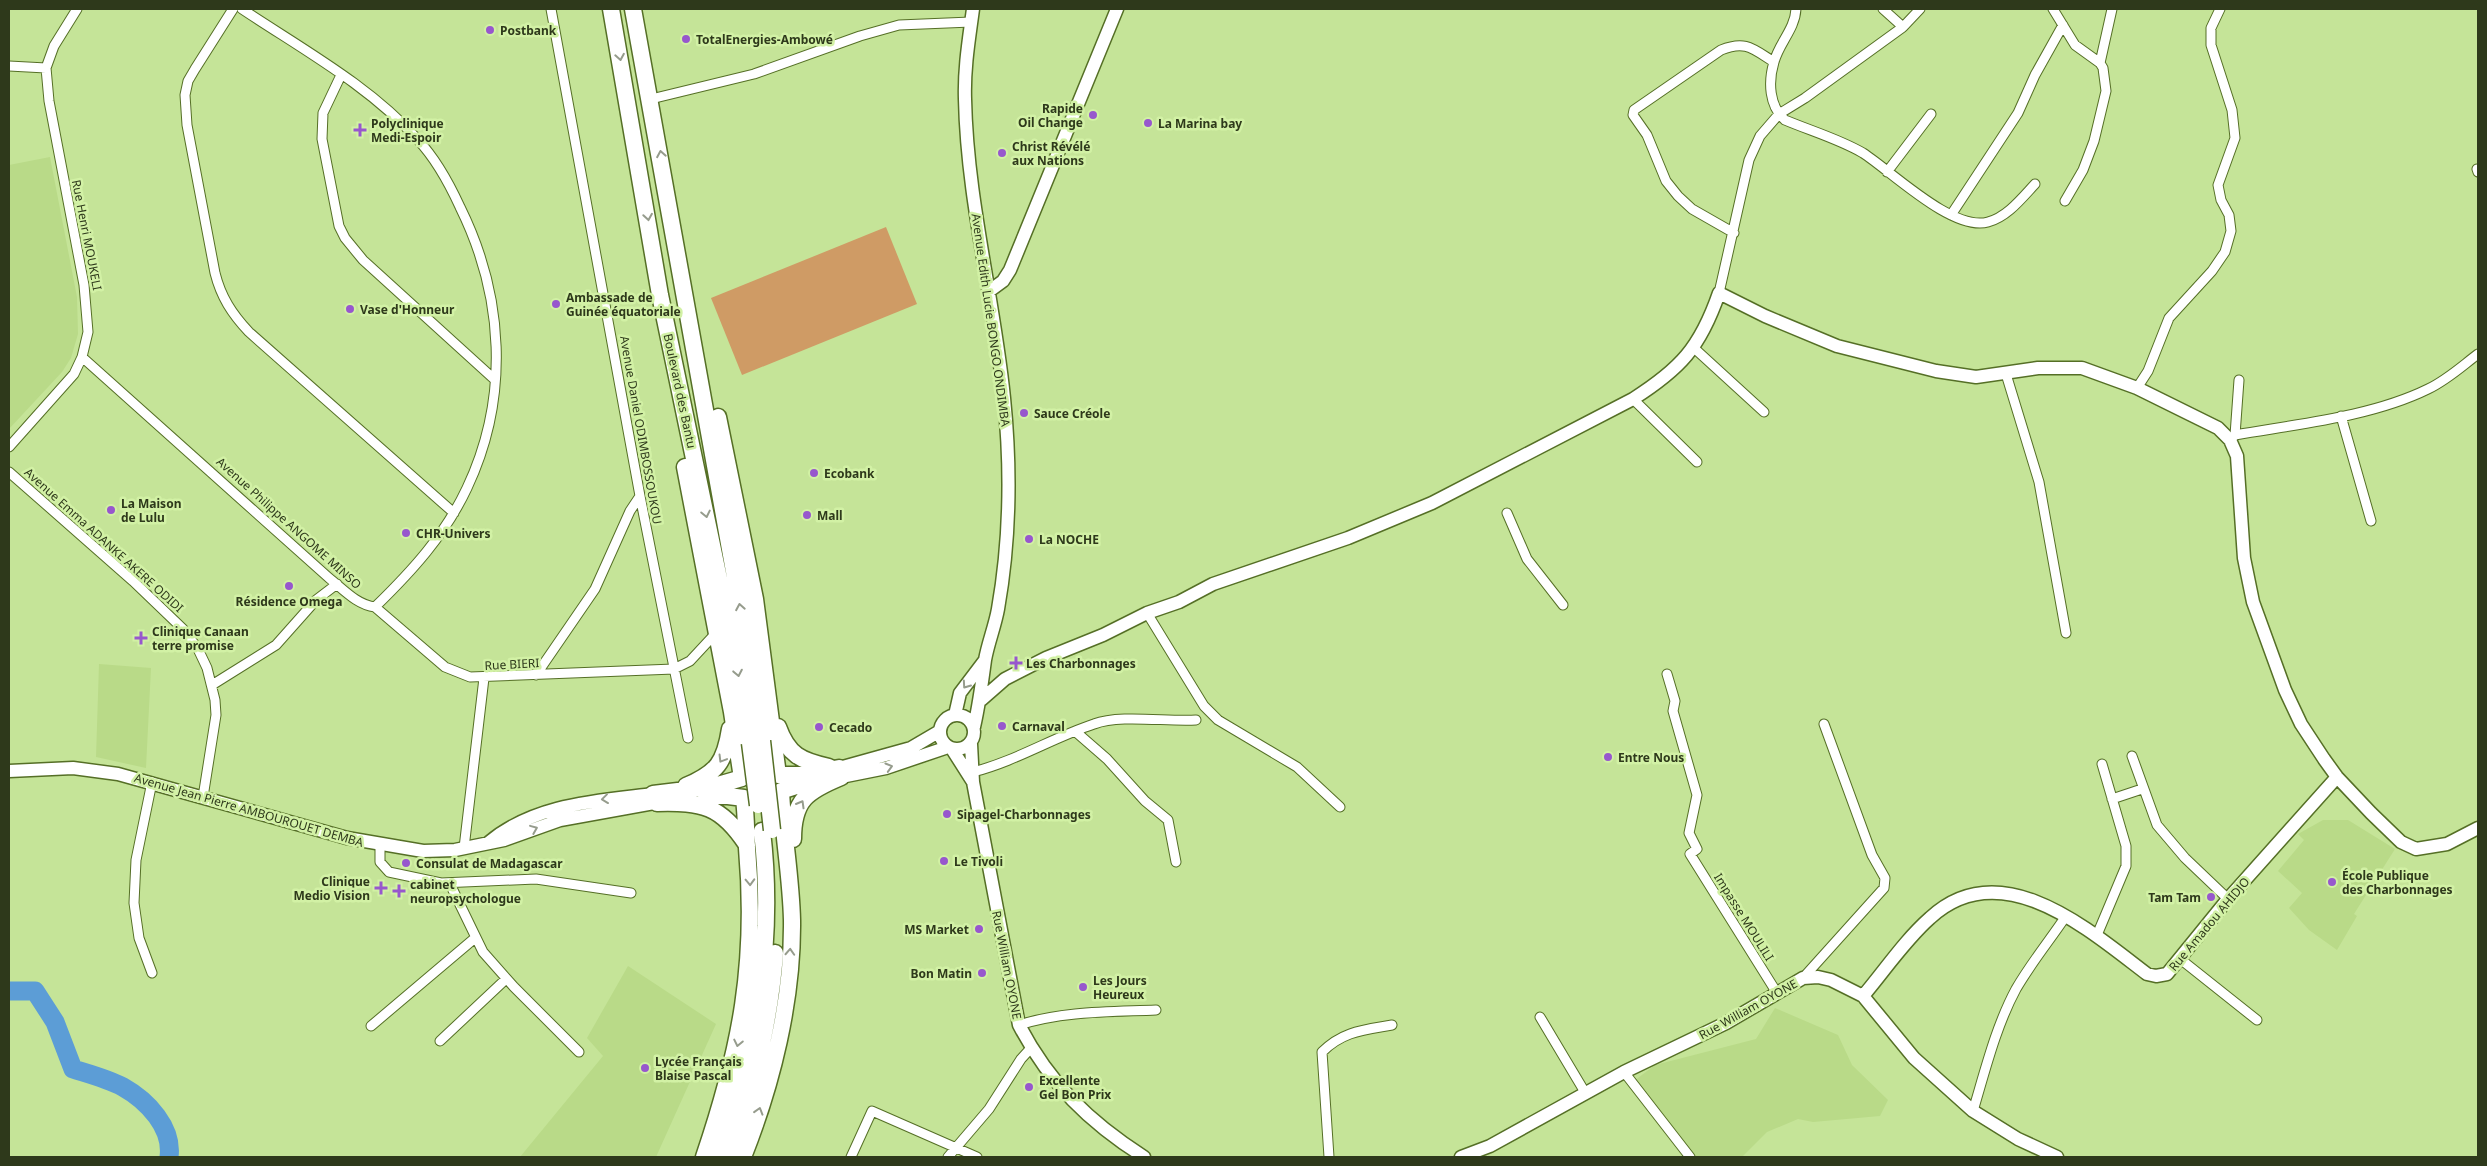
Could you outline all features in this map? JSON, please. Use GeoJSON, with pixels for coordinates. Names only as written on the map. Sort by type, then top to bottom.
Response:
{"type":"FeatureCollection","features":[{"type":"Feature","properties":{"kind":"highway","name":"Boulevard des Bantu"},"geometry":{"type":"LineString","coordinates":[[611,9],[660,294],[730,631],[756,742]]}},
{"type":"Feature","properties":{"kind":"highway","name":"Boulevard des Bantu"},"geometry":{"type":"LineString","coordinates":[[633,9],[651,99],[751,666],[756,742]]}},
{"type":"Feature","properties":{"kind":"highway"},"geometry":{"type":"LineString","coordinates":[[684,289],[696,323],[727,460],[755,599],[781,791],[790,886],[790,956],[781,1026],[766,1089],[743,1157]]}},
{"type":"Feature","properties":{"kind":"highway"},"geometry":{"type":"LineString","coordinates":[[660,294],[661,330],[732,712],[742,778]]}},
{"type":"Feature","properties":{"kind":"highway"},"geometry":{"type":"LineString","coordinates":[[769,701],[788,749],[808,762],[840,773]]}},
{"type":"Feature","properties":{"kind":"highway"},"geometry":{"type":"LineString","coordinates":[[654,799],[692,783],[714,770],[728,748],[732,712]]}},
{"type":"Feature","properties":{"kind":"highway"},"geometry":{"type":"LineString","coordinates":[[730,1157],[755,1081],[766,1030],[773,980],[776,896],[756,742]]}},
{"type":"Feature","properties":{"kind":"highway"},"geometry":{"type":"LineString","coordinates":[[704,1157],[726,1090],[744,1010],[751,926],[744,798],[740,785],[742,778],[748,770],[759,766],[770,768],[778,775],[840,773]]}},
{"type":"Feature","properties":{"kind":"highway"},"geometry":{"type":"LineString","coordinates":[[654,799],[719,796],[744,798],[753,806],[765,807],[776,801],[781,791],[840,773]]}},
{"type":"Feature","properties":{"kind":"highway"},"geometry":{"type":"LineString","coordinates":[[790,886],[793,876],[793,831],[798,807],[813,790],[840,773]]}},
{"type":"Feature","properties":{"kind":"highway"},"geometry":{"type":"LineString","coordinates":[[654,799],[711,787],[742,778]]}},
{"type":"Feature","properties":{"kind":"highway"},"geometry":{"type":"LineString","coordinates":[[654,799],[709,807],[725,817],[747,845]]}},
{"type":"Feature","properties":{"kind":"highway"},"geometry":{"type":"LineString","coordinates":[[715,1157],[728,1124],[742,1077],[758,1003],[766,928],[767,830]]}},
{"type":"Feature","properties":{"kind":"street","name":"Rue Henri MOUKELI"},"geometry":{"type":"LineString","coordinates":[[9,447],[67,382],[82,357],[88,332],[87,305],[49,101],[46,68],[54,46],[77,9]]}},
{"type":"Feature","properties":{"kind":"street"},"geometry":{"type":"LineString","coordinates":[[233,9],[194,69],[188,81],[185,95],[187,125],[215,273],[222,295],[231,311],[249,332],[454,513]]}},
{"type":"Feature","properties":{"kind":"street"},"geometry":{"type":"LineString","coordinates":[[242,9],[341,75],[396,118],[418,139],[439,167],[476,239],[491,293],[496,332],[494,379],[491,414],[484,444],[467,488],[435,543],[375,607]]}},
{"type":"Feature","properties":{"kind":"street","name":"Avenue Daniel ODIMBOSSOUKOU"},"geometry":{"type":"LineString","coordinates":[[551,9],[640,496],[688,738]]}},
{"type":"Feature","properties":{"kind":"street","name":"Avenue Edith Lucie BONGO ONDIMBA"},"geometry":{"type":"LineString","coordinates":[[973,9],[965,67],[966,128],[1004,397],[1007,507],[998,610],[985,660]]}},
{"type":"Feature","properties":{"kind":"street"},"geometry":{"type":"LineString","coordinates":[[988,292],[1003,281],[1010,270],[1117,9]]}},
{"type":"Feature","properties":{"kind":"street"},"geometry":{"type":"LineString","coordinates":[[1796,9],[1790,31],[1774,62],[1772,97],[1779,114],[1793,123],[1852,148],[1917,194],[1952,214],[1973,223],[1987,222],[2006,213],[2035,184]]}},
{"type":"Feature","properties":{"kind":"street"},"geometry":{"type":"LineString","coordinates":[[1883,9],[1903,27]]}},
{"type":"Feature","properties":{"kind":"street"},"geometry":{"type":"LineString","coordinates":[[981,700],[994,686],[1009,676],[1147,613],[1179,602],[1213,584],[1348,538],[1432,503],[1633,399],[1677,368],[1694,348],[1719,293],[1734,233],[1739,198],[1749,160],[1760,136],[1779,114],[1805,98],[1903,27],[1920,9]]}},
{"type":"Feature","properties":{"kind":"street"},"geometry":{"type":"LineString","coordinates":[[2053,9],[2074,45],[2100,63],[2103,68],[2106,91],[2102,111],[2083,170],[2065,201]]}},
{"type":"Feature","properties":{"kind":"street"},"geometry":{"type":"LineString","coordinates":[[2100,63],[2112,9]]}},
{"type":"Feature","properties":{"kind":"street"},"geometry":{"type":"LineString","coordinates":[[2137,388],[2148,370],[2169,318],[2212,271],[2225,252],[2232,230],[2229,214],[2221,200],[2218,185],[2235,138],[2232,110],[2211,44],[2211,28],[2220,9]]}},
{"type":"Feature","properties":{"kind":"street"},"geometry":{"type":"LineString","coordinates":[[651,99],[754,74],[860,36],[899,25],[971,22]]}},
{"type":"Feature","properties":{"kind":"street"},"geometry":{"type":"LineString","coordinates":[[1952,214],[2018,113],[2063,25]]}},
{"type":"Feature","properties":{"kind":"street"},"geometry":{"type":"LineString","coordinates":[[1734,233],[1692,209],[1678,196],[1666,181],[1648,135],[1633,115],[1634,110],[1721,50],[1733,45],[1740,44],[1749,47],[1774,62]]}},
{"type":"Feature","properties":{"kind":"street"},"geometry":{"type":"LineString","coordinates":[[9,66],[46,68]]}},
{"type":"Feature","properties":{"kind":"street"},"geometry":{"type":"LineString","coordinates":[[341,75],[323,113],[322,139],[336,212],[345,238],[363,260],[494,379]]}},
{"type":"Feature","properties":{"kind":"street"},"geometry":{"type":"LineString","coordinates":[[1887,172],[1931,114]]}},
{"type":"Feature","properties":{"kind":"street"},"geometry":{"type":"LineString","coordinates":[[1719,293],[1805,334],[1865,355],[1962,376],[2006,374],[2038,368],[2082,368],[2137,388],[2218,428],[2233,438],[2341,416],[2392,403],[2427,390],[2478,354]]}},
{"type":"Feature","properties":{"kind":"street"},"geometry":{"type":"LineString","coordinates":[[1694,348],[1764,412]]}},
{"type":"Feature","properties":{"kind":"street","name":"Avenue Philippe ANGOME MINSO"},"geometry":{"type":"LineString","coordinates":[[82,357],[337,584],[360,603],[375,607]]}},
{"type":"Feature","properties":{"kind":"street"},"geometry":{"type":"LineString","coordinates":[[2006,374],[2039,482],[2066,633]]}},
{"type":"Feature","properties":{"kind":"street"},"geometry":{"type":"LineString","coordinates":[[2239,380],[2233,438],[2244,558],[2253,602],[2285,690],[2301,724],[2338,777],[2401,842],[2416,849],[2447,844],[2478,828]]}},
{"type":"Feature","properties":{"kind":"street"},"geometry":{"type":"LineString","coordinates":[[1633,399],[1697,462]]}},
{"type":"Feature","properties":{"kind":"street"},"geometry":{"type":"LineString","coordinates":[[2341,416],[2371,521]]}},
{"type":"Feature","properties":{"kind":"street","name":"Avenue Emma ADANKE AKERE ODIDI"},"geometry":{"type":"LineString","coordinates":[[9,472],[133,581],[183,629],[198,648],[212,685],[216,716],[202,797]]}},
{"type":"Feature","properties":{"kind":"street"},"geometry":{"type":"LineString","coordinates":[[536,675],[595,589],[630,511],[640,496]]}},
{"type":"Feature","properties":{"kind":"street"},"geometry":{"type":"LineString","coordinates":[[1507,513],[1527,559],[1563,605]]}},
{"type":"Feature","properties":{"kind":"street"},"geometry":{"type":"LineString","coordinates":[[212,685],[276,645],[316,600],[337,584]]}},
{"type":"Feature","properties":{"kind":"street","name":"Rue BIERI"},"geometry":{"type":"LineString","coordinates":[[375,607],[444,667],[460,674],[484,678],[674,670]]}},
{"type":"Feature","properties":{"kind":"street"},"geometry":{"type":"LineString","coordinates":[[1147,613],[1204,706],[1218,720],[1297,768],[1340,807]]}},
{"type":"Feature","properties":{"kind":"street"},"geometry":{"type":"LineString","coordinates":[[674,670],[690,661],[716,633]]}},
{"type":"Feature","properties":{"kind":"street"},"geometry":{"type":"LineString","coordinates":[[840,773],[886,768],[950,748],[962,749],[970,744],[974,736],[974,727],[981,700],[985,660]]}},
{"type":"Feature","properties":{"kind":"street"},"geometry":{"type":"LineString","coordinates":[[955,715],[960,693],[985,660]]}},
{"type":"Feature","properties":{"kind":"street","name":"Impasse MOULILI"},"geometry":{"type":"LineString","coordinates":[[1667,674],[1675,701],[1673,711],[1697,795],[1689,833],[1697,849],[1690,854],[1777,993]]}},
{"type":"Feature","properties":{"kind":"street"},"geometry":{"type":"LineString","coordinates":[[464,848],[484,678]]}},
{"type":"Feature","properties":{"kind":"street"},"geometry":{"type":"LineString","coordinates":[[974,727],[968,719],[955,715],[944,720],[940,731],[942,740],[973,777],[1095,723],[1119,719],[1196,720]]}},
{"type":"Feature","properties":{"kind":"street"},"geometry":{"type":"LineString","coordinates":[[1802,978],[1884,888],[1884,878],[1872,855],[1824,724]]}},
{"type":"Feature","properties":{"kind":"street"},"geometry":{"type":"LineString","coordinates":[[840,773],[911,748],[940,731]]}},
{"type":"Feature","properties":{"kind":"street"},"geometry":{"type":"LineString","coordinates":[[1076,732],[1107,760],[1144,801],[1168,820],[1176,862]]}},
{"type":"Feature","properties":{"kind":"street","name":"Rue William OYONE"},"geometry":{"type":"LineString","coordinates":[[970,744],[973,777],[1019,1025],[1031,1048],[1073,1101],[1091,1120],[1144,1157]]}},
{"type":"Feature","properties":{"kind":"street"},"geometry":{"type":"LineString","coordinates":[[2132,756],[2142,789],[2157,825],[2169,841],[2228,899]]}},
{"type":"Feature","properties":{"kind":"street"},"geometry":{"type":"LineString","coordinates":[[2096,935],[2126,866],[2126,846],[2102,764]]}},
{"type":"Feature","properties":{"kind":"street","name":"Avenue Jean Pierre AMBOUROUET DEMBA"},"geometry":{"type":"LineString","coordinates":[[9,771],[73,768],[118,774],[380,846],[423,851],[464,848],[488,843],[501,831],[519,822],[566,805],[654,799]]}},
{"type":"Feature","properties":{"kind":"street","name":"Rue Amadou AHIDJO"},"geometry":{"type":"LineString","coordinates":[[1863,996],[1931,917],[1956,899],[1972,893],[2012,894],[2034,900],[2066,916],[2096,935],[2147,974],[2156,976],[2168,974],[2228,899],[2338,777]]}},
{"type":"Feature","properties":{"kind":"street"},"geometry":{"type":"LineString","coordinates":[[152,782],[136,860],[134,903],[139,938],[152,973]]}},
{"type":"Feature","properties":{"kind":"street"},"geometry":{"type":"LineString","coordinates":[[2112,799],[2142,789]]}},
{"type":"Feature","properties":{"kind":"street"},"geometry":{"type":"LineString","coordinates":[[380,846],[380,862],[389,872],[450,884],[536,879],[631,893]]}},
{"type":"Feature","properties":{"kind":"street"},"geometry":{"type":"LineString","coordinates":[[450,884],[475,938],[487,957],[506,979],[579,1052]]}},
{"type":"Feature","properties":{"kind":"street"},"geometry":{"type":"LineString","coordinates":[[1973,1112],[1990,1054],[2015,991],[2028,968],[2066,916]]}},
{"type":"Feature","properties":{"kind":"street"},"geometry":{"type":"LineString","coordinates":[[371,1026],[475,938]]}},
{"type":"Feature","properties":{"kind":"street"},"geometry":{"type":"LineString","coordinates":[[2179,958],[2257,1020]]}},
{"type":"Feature","properties":{"kind":"street","name":"Rue William OYONE"},"geometry":{"type":"LineString","coordinates":[[1460,1157],[1490,1146],[1624,1072],[1726,1023],[1802,978],[1818,977],[1832,980],[1863,996],[1914,1058],[1973,1112],[2018,1139],[2058,1157]]}},
{"type":"Feature","properties":{"kind":"street"},"geometry":{"type":"LineString","coordinates":[[440,1042],[506,979]]}},
{"type":"Feature","properties":{"kind":"street"},"geometry":{"type":"LineString","coordinates":[[1019,1025],[1044,1017],[1069,1014],[1156,1010]]}},
{"type":"Feature","properties":{"kind":"street"},"geometry":{"type":"LineString","coordinates":[[1540,1017],[1586,1094]]}},
{"type":"Feature","properties":{"kind":"street"},"geometry":{"type":"LineString","coordinates":[[1330,1157],[1322,1052],[1330,1044],[1349,1032],[1392,1025]]}},
{"type":"Feature","properties":{"kind":"street"},"geometry":{"type":"LineString","coordinates":[[948,1157],[989,1109],[1021,1059],[1031,1048]]}},
{"type":"Feature","properties":{"kind":"street"},"geometry":{"type":"LineString","coordinates":[[1624,1072],[1690,1157]]}},
{"type":"Feature","properties":{"kind":"street"},"geometry":{"type":"LineString","coordinates":[[851,1157],[872,1111],[977,1157]]}},
{"type":"Feature","properties":{"kind":"shaded area"},"geometry":{"type":"Polygon","coordinates":[[[50,157],[77,297],[78,334],[71,358],[62,372],[9,429],[9,165],[50,157]]]}},
{"type":"Feature","properties":{"kind":"shaded area"},"geometry":{"type":"Polygon","coordinates":[[[886,227],[917,304],[742,375],[711,298],[886,227]]]}},
{"type":"Feature","properties":{"kind":"shaded area"},"geometry":{"type":"Polygon","coordinates":[[[99,664],[151,668],[146,768],[96,757],[99,664]]]}},
{"type":"Feature","properties":{"kind":"shaded area","name":"École Publique des Charbonnages"},"geometry":{"type":"Polygon","coordinates":[[[2323,820],[2348,820],[2395,849],[2354,914],[2357,916],[2337,950],[2309,930],[2289,908],[2302,893],[2278,871],[2304,840],[2298,834],[2323,820]]]}},
{"type":"Feature","properties":{"kind":"shaded area","name":"Lycée Français Blaise Pascal"},"geometry":{"type":"Polygon","coordinates":[[[628,966],[716,1024],[656,1157],[520,1157],[603,1056],[587,1038],[628,966]]]}},
{"type":"Feature","properties":{"kind":"shaded area"},"geometry":{"type":"Polygon","coordinates":[[[1775,1008],[1838,1035],[1852,1065],[1888,1100],[1880,1116],[1813,1122],[1798,1119],[1767,1132],[1742,1157],[1694,1157],[1634,1081],[1655,1065],[1756,1039],[1775,1008]]]}},
{"type":"Feature","properties":{"kind":"waterway"},"geometry":{"type":"LineString","coordinates":[[9,991],[35,991],[55,1022],[73,1069],[123,1087],[150,1108],[157,1116],[167,1136],[169,1157]]}},
{"type":"Feature","properties":{"kind":"place","name":"Postbank"},"geometry":{"type":"Point","coordinates":[490,30]}},
{"type":"Feature","properties":{"kind":"place","name":"TotalEnergies-Ambowé"},"geometry":{"type":"Point","coordinates":[686,39]}},
{"type":"Feature","properties":{"kind":"place","name":"Rapide Oil Change"},"geometry":{"type":"Point","coordinates":[1093,115]}},
{"type":"Feature","properties":{"kind":"place","name":"La Marina bay"},"geometry":{"type":"Point","coordinates":[1148,123]}},
{"type":"Feature","properties":{"kind":"place","name":"Polyclinique Medi-Espoir"},"geometry":{"type":"Point","coordinates":[360,130]}},
{"type":"Feature","properties":{"kind":"place","name":"Christ Révélé aux Nations"},"geometry":{"type":"Point","coordinates":[1002,153]}},
{"type":"Feature","properties":{"kind":"place","name":"Ambassade de Guinée équatoriale"},"geometry":{"type":"Point","coordinates":[556,304]}},
{"type":"Feature","properties":{"kind":"place","name":"Vase d'Honneur"},"geometry":{"type":"Point","coordinates":[350,309]}},
{"type":"Feature","properties":{"kind":"place","name":"Sauce Créole"},"geometry":{"type":"Point","coordinates":[1024,413]}},
{"type":"Feature","properties":{"kind":"place","name":"Ecobank"},"geometry":{"type":"Point","coordinates":[814,473]}},
{"type":"Feature","properties":{"kind":"place","name":"La Maison de Lulu"},"geometry":{"type":"Point","coordinates":[111,510]}},
{"type":"Feature","properties":{"kind":"place","name":"Mall"},"geometry":{"type":"Point","coordinates":[807,515]}},
{"type":"Feature","properties":{"kind":"place","name":"CHR-Univers"},"geometry":{"type":"Point","coordinates":[406,533]}},
{"type":"Feature","properties":{"kind":"place","name":"La NOCHE"},"geometry":{"type":"Point","coordinates":[1029,539]}},
{"type":"Feature","properties":{"kind":"place","name":"Résidence Omega"},"geometry":{"type":"Point","coordinates":[289,586]}},
{"type":"Feature","properties":{"kind":"place","name":"Clinique Canaan terre promise"},"geometry":{"type":"Point","coordinates":[141,638]}},
{"type":"Feature","properties":{"kind":"place","name":"Les Charbonnages"},"geometry":{"type":"Point","coordinates":[1016,663]}},
{"type":"Feature","properties":{"kind":"place","name":"Carnaval"},"geometry":{"type":"Point","coordinates":[1002,726]}},
{"type":"Feature","properties":{"kind":"place","name":"Cecado"},"geometry":{"type":"Point","coordinates":[819,727]}},
{"type":"Feature","properties":{"kind":"place","name":"Entre Nous"},"geometry":{"type":"Point","coordinates":[1608,757]}},
{"type":"Feature","properties":{"kind":"place","name":"Sipagel-Charbonnages"},"geometry":{"type":"Point","coordinates":[947,814]}},
{"type":"Feature","properties":{"kind":"place","name":"Le Tivoli"},"geometry":{"type":"Point","coordinates":[944,861]}},
{"type":"Feature","properties":{"kind":"place","name":"Consulat de Madagascar"},"geometry":{"type":"Point","coordinates":[406,863]}},
{"type":"Feature","properties":{"kind":"place","name":"École Publique des Charbonnages"},"geometry":{"type":"Point","coordinates":[2332,882]}},
{"type":"Feature","properties":{"kind":"place","name":"Clinique Medio Vision"},"geometry":{"type":"Point","coordinates":[381,888]}},
{"type":"Feature","properties":{"kind":"place","name":"cabinet neuropsychologue"},"geometry":{"type":"Point","coordinates":[399,891]}},
{"type":"Feature","properties":{"kind":"place","name":"Tam Tam"},"geometry":{"type":"Point","coordinates":[2211,897]}},
{"type":"Feature","properties":{"kind":"place","name":"MS Market"},"geometry":{"type":"Point","coordinates":[979,929]}},
{"type":"Feature","properties":{"kind":"place","name":"Bon Matin"},"geometry":{"type":"Point","coordinates":[982,973]}},
{"type":"Feature","properties":{"kind":"place","name":"Les Jours Heureux"},"geometry":{"type":"Point","coordinates":[1083,987]}},
{"type":"Feature","properties":{"kind":"place","name":"Lycée Français Blaise Pascal"},"geometry":{"type":"Point","coordinates":[645,1068]}},
{"type":"Feature","properties":{"kind":"place","name":"Excellente Gel Bon Prix"},"geometry":{"type":"Point","coordinates":[1029,1087]}}]}
